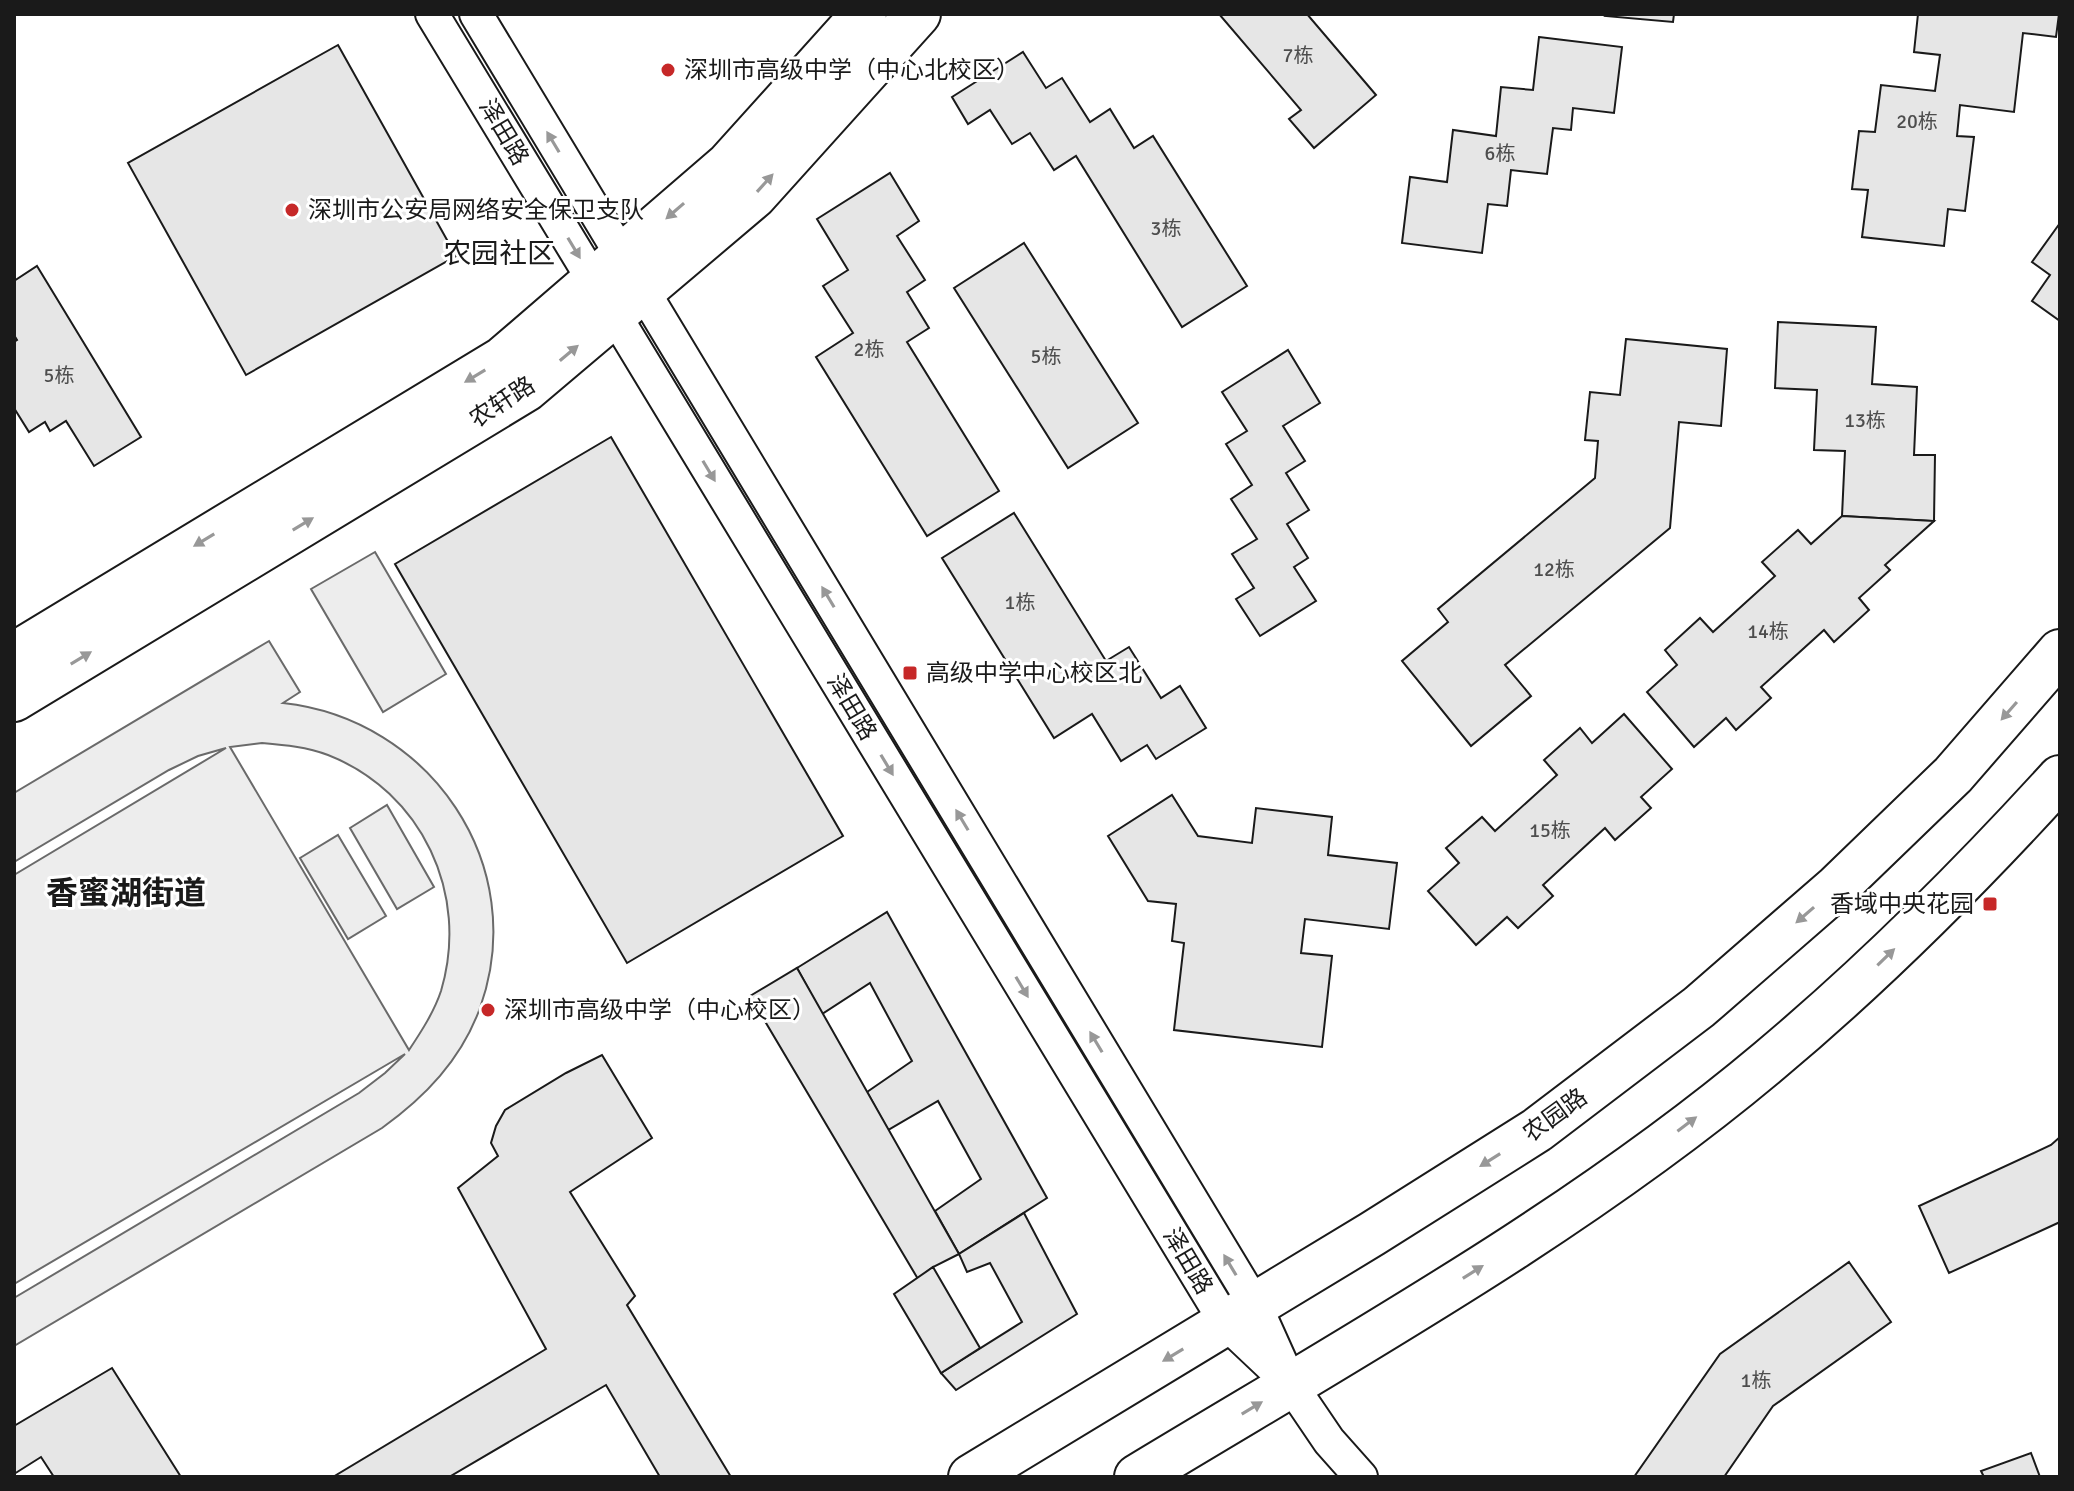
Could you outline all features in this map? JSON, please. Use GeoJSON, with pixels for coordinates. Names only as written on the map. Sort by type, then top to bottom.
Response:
{"type":"FeatureCollection","features":[{"type":"Feature","properties":{"kind":"main road","name":"农轩路"},"geometry":{"type":"LineString","coordinates":[[14,699],[526,389],[864,14]]}},
{"type":"Feature","properties":{"kind":"main road","name":"农轩路"},"geometry":{"type":"LineString","coordinates":[[14,655],[503,359],[754,196],[918,14]]}},
{"type":"Feature","properties":{"kind":"main road","name":"农园路"},"geometry":{"type":"LineString","coordinates":[[971,1477],[1537,1130],[1699,1007],[1837,887],[1953,775],[2060,652]]}},
{"type":"Feature","properties":{"kind":"main road"},"geometry":{"type":"LineString","coordinates":[[1137,1477],[1539,1230],[1657,1147],[1768,1062],[1880,963],[1993,851],[2060,778]]}},
{"type":"Feature","properties":{"kind":"street","name":"泽田路"},"geometry":{"type":"LineString","coordinates":[[432,14],[618,286],[1240,1314],[1329,1441],[1361,1477]]}},
{"type":"Feature","properties":{"kind":"street","name":"泽田路"},"geometry":{"type":"LineString","coordinates":[[476,14],[618,286]]}},
{"type":"Feature","properties":{"kind":"shaded area"},"geometry":{"type":"Polygon","coordinates":[[[375,552],[446,674],[383,712],[311,589],[375,552]]]}},
{"type":"Feature","properties":{"kind":"shaded area"},"geometry":{"type":"Polygon","coordinates":[[[269,641],[300,692],[283,703],[336,715],[383,737],[423,769],[456,808],[479,853],[491,902],[492,954],[480,1008],[463,1044],[440,1076],[398,1116],[14,1346],[14,1298],[359,1093],[405,1054],[14,1284],[14,875],[226,748],[198,756],[169,770],[14,862],[14,793],[269,641]],[[262,743],[230,747],[409,1050],[438,999],[448,955],[449,918],[443,883],[431,850],[413,820],[389,794],[361,772],[320,752],[262,743]]]}},
{"type":"Feature","properties":{"kind":"shaded area"},"geometry":{"type":"Polygon","coordinates":[[[387,805],[434,887],[397,909],[350,828],[387,805]]]}},
{"type":"Feature","properties":{"kind":"shaded area"},"geometry":{"type":"Polygon","coordinates":[[[338,835],[386,916],[348,939],[300,858],[338,835]]]}},
{"type":"Feature","properties":{"kind":"building"},"geometry":{"type":"Polygon","coordinates":[[[1219,14],[1307,14],[1376,95],[1314,148],[1289,119],[1301,110],[1219,14]]]}},
{"type":"Feature","properties":{"kind":"building"},"geometry":{"type":"Polygon","coordinates":[[[1606,14],[1674,14],[1673,22],[1606,14]]]}},
{"type":"Feature","properties":{"kind":"building"},"geometry":{"type":"Polygon","coordinates":[[[1918,14],[2059,14],[2056,37],[2023,33],[2014,112],[1960,105],[1957,136],[1974,137],[1965,211],[1948,209],[1944,246],[1862,237],[1868,190],[1852,189],[1859,131],[1875,132],[1881,85],[1935,91],[1940,55],[1914,52],[1918,14]]]}},
{"type":"Feature","properties":{"kind":"building"},"geometry":{"type":"Polygon","coordinates":[[[1539,37],[1622,47],[1614,113],[1573,108],[1571,130],[1553,128],[1547,174],[1511,170],[1507,206],[1488,204],[1482,253],[1402,243],[1410,177],[1447,182],[1453,130],[1496,136],[1501,87],[1533,90],[1539,37]]]}},
{"type":"Feature","properties":{"kind":"building","name":"深圳市公安局网络安全保卫支队"},"geometry":{"type":"Polygon","coordinates":[[[338,45],[456,256],[246,375],[128,163],[338,45]]]}},
{"type":"Feature","properties":{"kind":"building"},"geometry":{"type":"Polygon","coordinates":[[[1023,52],[1046,88],[1062,78],[1090,122],[1110,109],[1134,148],[1153,136],[1247,286],[1182,327],[1076,156],[1054,170],[1030,133],[1012,144],[990,110],[968,124],[952,97],[1023,52]]]}},
{"type":"Feature","properties":{"kind":"building"},"geometry":{"type":"Polygon","coordinates":[[[890,173],[919,221],[897,236],[925,280],[907,292],[929,328],[907,342],[999,491],[927,536],[816,357],[853,333],[823,286],[848,270],[817,219],[890,173]]]}},
{"type":"Feature","properties":{"kind":"building"},"geometry":{"type":"Polygon","coordinates":[[[2060,223],[2060,321],[2032,301],[2050,275],[2032,262],[2060,223]]]}},
{"type":"Feature","properties":{"kind":"building"},"geometry":{"type":"Polygon","coordinates":[[[1024,243],[1138,423],[1068,468],[954,288],[1024,243]]]}},
{"type":"Feature","properties":{"kind":"building"},"geometry":{"type":"Polygon","coordinates":[[[37,266],[141,437],[94,466],[66,421],[50,431],[45,422],[29,432],[14,408],[14,342],[17,340],[14,335],[14,281],[37,266]]]}},
{"type":"Feature","properties":{"kind":"building"},"geometry":{"type":"Polygon","coordinates":[[[1778,322],[1876,327],[1872,384],[1917,387],[1914,455],[1935,455],[1934,521],[1842,516],[1845,451],[1814,450],[1817,390],[1775,388],[1778,322]]]}},
{"type":"Feature","properties":{"kind":"building"},"geometry":{"type":"Polygon","coordinates":[[[1626,339],[1727,349],[1721,426],[1679,422],[1670,528],[1505,665],[1531,696],[1471,746],[1402,661],[1448,622],[1438,609],[1595,478],[1598,441],[1585,440],[1590,392],[1620,395],[1626,339]]]}},
{"type":"Feature","properties":{"kind":"building"},"geometry":{"type":"Polygon","coordinates":[[[1288,350],[1320,403],[1283,426],[1305,461],[1286,473],[1309,510],[1287,524],[1308,558],[1294,567],[1316,601],[1260,636],[1236,599],[1254,588],[1232,554],[1257,539],[1231,499],[1252,485],[1226,444],[1247,431],[1222,392],[1288,350]]]}},
{"type":"Feature","properties":{"kind":"building"},"geometry":{"type":"Polygon","coordinates":[[[611,437],[843,836],[627,963],[395,564],[611,437]]]}},
{"type":"Feature","properties":{"kind":"building"},"geometry":{"type":"Polygon","coordinates":[[[1014,513],[1106,661],[1129,647],[1161,698],[1180,686],[1206,728],[1156,759],[1147,745],[1121,761],[1092,714],[1054,738],[942,558],[1014,513]]]}},
{"type":"Feature","properties":{"kind":"building"},"geometry":{"type":"Polygon","coordinates":[[[1842,516],[1934,521],[1885,565],[1890,570],[1859,598],[1869,610],[1834,642],[1824,630],[1761,687],[1771,698],[1736,730],[1726,718],[1694,747],[1647,692],[1677,665],[1665,650],[1700,618],[1713,632],[1775,576],[1762,562],[1798,530],[1811,544],[1842,516]]]}},
{"type":"Feature","properties":{"kind":"building"},"geometry":{"type":"Polygon","coordinates":[[[1624,714],[1672,769],[1641,797],[1651,808],[1615,840],[1605,828],[1543,885],[1553,896],[1518,928],[1507,917],[1476,945],[1428,891],[1459,863],[1446,848],[1482,817],[1495,831],[1557,775],[1544,760],[1580,728],[1592,743],[1624,714]]]}},
{"type":"Feature","properties":{"kind":"building"},"geometry":{"type":"Polygon","coordinates":[[[1172,795],[1198,836],[1252,843],[1256,808],[1332,817],[1328,855],[1397,863],[1389,929],[1305,919],[1301,953],[1332,956],[1322,1047],[1174,1030],[1184,943],[1172,941],[1176,904],[1148,901],[1108,836],[1172,795]]]}},
{"type":"Feature","properties":{"kind":"building"},"geometry":{"type":"Polygon","coordinates":[[[887,912],[1047,1198],[959,1254],[935,1211],[981,1179],[938,1101],[888,1130],[867,1092],[912,1061],[870,983],[822,1014],[797,968],[887,912]]]}},
{"type":"Feature","properties":{"kind":"building"},"geometry":{"type":"Polygon","coordinates":[[[797,968],[959,1254],[933,1267],[918,1279],[750,996],[797,968]]]}},
{"type":"Feature","properties":{"kind":"building"},"geometry":{"type":"Polygon","coordinates":[[[602,1055],[652,1138],[570,1192],[635,1296],[627,1305],[731,1477],[660,1477],[606,1385],[449,1477],[333,1477],[546,1349],[458,1188],[498,1156],[491,1143],[505,1110],[602,1055]]]}},
{"type":"Feature","properties":{"kind":"building"},"geometry":{"type":"Polygon","coordinates":[[[2060,1137],[2060,1222],[1949,1273],[1919,1206],[2051,1145],[2060,1137]]]}},
{"type":"Feature","properties":{"kind":"building"},"geometry":{"type":"Polygon","coordinates":[[[1024,1213],[1077,1314],[956,1390],[941,1373],[1022,1322],[990,1263],[967,1272],[959,1254],[1024,1213]]]}},
{"type":"Feature","properties":{"kind":"building"},"geometry":{"type":"Polygon","coordinates":[[[1849,1262],[1891,1322],[1773,1406],[1724,1477],[1634,1477],[1720,1354],[1849,1262]]]}},
{"type":"Feature","properties":{"kind":"building"},"geometry":{"type":"Polygon","coordinates":[[[933,1267],[980,1348],[941,1373],[894,1294],[933,1267]]]}},
{"type":"Feature","properties":{"kind":"building"},"geometry":{"type":"Polygon","coordinates":[[[112,1368],[181,1477],[54,1477],[41,1457],[14,1474],[14,1426],[112,1368]]]}},
{"type":"Feature","properties":{"kind":"building"},"geometry":{"type":"Polygon","coordinates":[[[2031,1453],[2040,1477],[1984,1477],[1981,1471],[2031,1453]]]}},
{"type":"Feature","properties":{"kind":"place","name":"深圳市高级中学（中心北校区）"},"geometry":{"type":"Point","coordinates":[668,70]}},
{"type":"Feature","properties":{"kind":"place","name":"深圳市公安局网络安全保卫支队"},"geometry":{"type":"Point","coordinates":[292,210]}},
{"type":"Feature","properties":{"kind":"place","name":"高级中学中心校区北"},"geometry":{"type":"Point","coordinates":[910,673]}},
{"type":"Feature","properties":{"kind":"place","name":"香域中央花园"},"geometry":{"type":"Point","coordinates":[1990,904]}},
{"type":"Feature","properties":{"kind":"place","name":"深圳市高级中学（中心校区）"},"geometry":{"type":"Point","coordinates":[488,1010]}},
{"type":"Feature","properties":{"kind":"district","name":"农园社区"},"geometry":{"type":"Point","coordinates":[499,253]}},
{"type":"Feature","properties":{"kind":"district","name":"香蜜湖街道"},"geometry":{"type":"Point","coordinates":[126,893]}}]}
